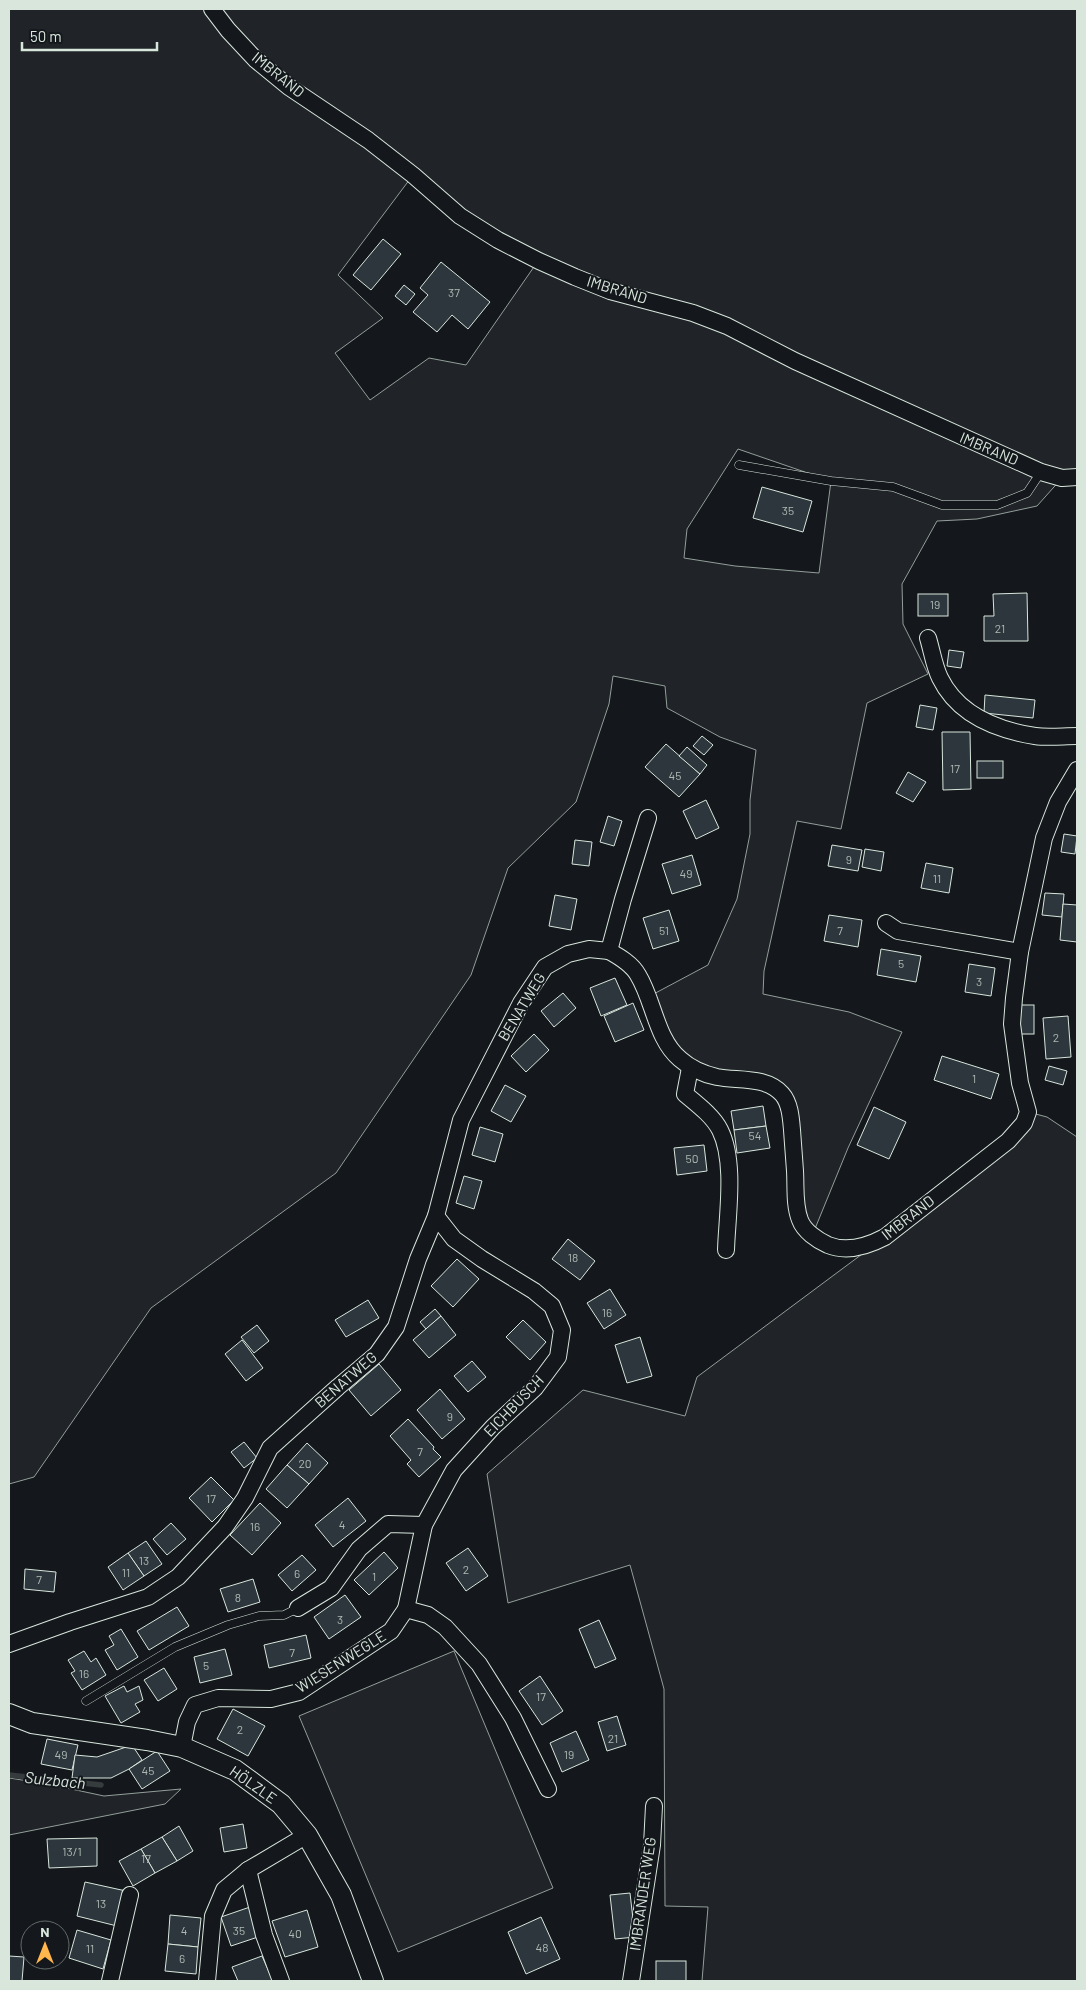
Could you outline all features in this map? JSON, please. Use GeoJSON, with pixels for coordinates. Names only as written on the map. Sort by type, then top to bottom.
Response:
{"type":"FeatureCollection","features":[{"type":"Feature","properties":{"kind":"street","name":"IMBRAND"},"geometry":{"type":"LineString","coordinates":[[212,9],[228,30],[256,60],[289,87],[368,140],[414,175],[460,216],[498,240],[539,261],[610,291],[692,313],[727,326],[804,366],[1041,472],[1062,478],[1077,477]]}},
{"type":"Feature","properties":{"kind":"street"},"geometry":{"type":"LineString","coordinates":[[928,638],[940,678],[958,704],[978,718],[1000,727],[1036,736],[1077,736]]}},
{"type":"Feature","properties":{"kind":"street","name":"IMBRAND"},"geometry":{"type":"LineString","coordinates":[[690,1068],[718,1077],[747,1079],[768,1084],[782,1094],[791,1114],[796,1207],[801,1222],[812,1236],[832,1247],[845,1249],[860,1248],[886,1237],[1008,1141],[1024,1123],[1028,1112],[1020,1083],[1012,1024],[1020,952],[1044,838],[1058,802],[1077,770]]}},
{"type":"Feature","properties":{"kind":"street"},"geometry":{"type":"LineString","coordinates":[[648,818],[623,899],[610,951],[624,958],[638,974],[666,1043],[677,1057],[690,1068],[684,1094],[701,1108],[720,1130],[729,1164],[726,1250]]}},
{"type":"Feature","properties":{"kind":"street"},"geometry":{"type":"LineString","coordinates":[[886,923],[898,931],[1020,952]]}},
{"type":"Feature","properties":{"kind":"street","name":"BENATWEG"},"geometry":{"type":"LineString","coordinates":[[9,1644],[148,1597],[178,1577],[225,1527],[245,1498],[270,1448],[378,1354],[396,1328],[418,1259],[436,1216],[461,1120],[521,1003],[545,967],[568,954],[589,949],[610,951]]}},
{"type":"Feature","properties":{"kind":"street","name":"EICHBUSCH"},"geometry":{"type":"LineString","coordinates":[[406,1609],[424,1525],[454,1470],[493,1427],[535,1388],[558,1357],[562,1330],[552,1306],[534,1291],[482,1259],[454,1239],[436,1216]]}},
{"type":"Feature","properties":{"kind":"street"},"geometry":{"type":"LineString","coordinates":[[298,1608],[331,1588],[359,1549],[388,1524],[424,1525]]}},
{"type":"Feature","properties":{"kind":"street"},"geometry":{"type":"LineString","coordinates":[[406,1609],[428,1615],[445,1627],[480,1664],[513,1718],[548,1789]]}},
{"type":"Feature","properties":{"kind":"street","name":"WIESENWEGLE"},"geometry":{"type":"LineString","coordinates":[[182,1747],[187,1722],[195,1705],[218,1698],[271,1699],[299,1692],[390,1631],[406,1609]]}},
{"type":"Feature","properties":{"kind":"street","name":"HÖLZLE"},"geometry":{"type":"LineString","coordinates":[[9,1714],[32,1722],[182,1747],[235,1770],[281,1804],[307,1835],[341,1895],[373,1981]]}},
{"type":"Feature","properties":{"kind":"street","name":"IMBRANDER WEG"},"geometry":{"type":"LineString","coordinates":[[631,1981],[652,1845],[654,1806]]}},
{"type":"Feature","properties":{"kind":"street"},"geometry":{"type":"LineString","coordinates":[[207,1981],[212,1916],[224,1890],[248,1870],[307,1835]]}},
{"type":"Feature","properties":{"kind":"street"},"geometry":{"type":"LineString","coordinates":[[248,1870],[264,1935],[281,1981]]}},
{"type":"Feature","properties":{"kind":"street"},"geometry":{"type":"LineString","coordinates":[[110,1981],[130,1894]]}},
{"type":"Feature","properties":{"kind":"lane"},"geometry":{"type":"LineString","coordinates":[[739,465],[831,481],[893,487],[942,505],[997,505],[1027,493],[1041,472]]}},
{"type":"Feature","properties":{"kind":"lane"},"geometry":{"type":"LineString","coordinates":[[86,1701],[176,1647],[228,1625],[259,1616],[284,1615],[298,1608]]}},
{"type":"Feature","properties":{"kind":"shaded area"},"geometry":{"type":"Polygon","coordinates":[[[9,9],[1077,9],[1077,474],[1062,478],[1037,506],[977,519],[937,521],[902,584],[903,624],[928,674],[867,703],[841,829],[797,821],[764,971],[763,994],[849,1012],[902,1032],[848,1148],[812,1236],[801,1222],[782,1094],[690,1068],[648,997],[708,965],[737,899],[750,834],[750,800],[756,750],[720,737],[667,708],[665,686],[613,676],[609,704],[576,802],[508,868],[471,975],[336,1173],[151,1308],[34,1477],[9,1484],[9,9]],[[413,175],[338,275],[383,318],[335,353],[370,400],[429,358],[466,365],[538,261],[413,175]],[[738,449],[687,529],[684,558],[735,566],[819,573],[831,481],[738,449]]]}},
{"type":"Feature","properties":{"kind":"shaded area"},"geometry":{"type":"Polygon","coordinates":[[[1028,1112],[1047,1117],[1077,1137],[1077,1981],[702,1981],[708,1907],[665,1906],[664,1689],[630,1565],[508,1603],[487,1474],[583,1390],[685,1416],[697,1377],[885,1237],[932,1199],[1028,1112]]]}},
{"type":"Feature","properties":{"kind":"shaded area"},"geometry":{"type":"Polygon","coordinates":[[[454,1651],[553,1888],[398,1952],[299,1716],[454,1651]]]}},
{"type":"Feature","properties":{"kind":"shaded area"},"geometry":{"type":"Polygon","coordinates":[[[9,1778],[104,1796],[181,1789],[165,1804],[9,1835],[9,1778]]]}},
{"type":"Feature","properties":{"kind":"building"},"geometry":{"type":"Polygon","coordinates":[[[383,239],[401,254],[371,290],[353,275],[383,239]]]}},
{"type":"Feature","properties":{"kind":"building"},"geometry":{"type":"Polygon","coordinates":[[[441,262],[490,302],[468,329],[452,315],[437,332],[413,312],[428,295],[420,288],[441,262]]]}},
{"type":"Feature","properties":{"kind":"building"},"geometry":{"type":"Polygon","coordinates":[[[404,285],[415,294],[406,305],[395,296],[404,285]]]}},
{"type":"Feature","properties":{"kind":"building"},"geometry":{"type":"Polygon","coordinates":[[[762,487],[812,501],[803,532],[753,518],[762,487]]]}},
{"type":"Feature","properties":{"kind":"building"},"geometry":{"type":"Polygon","coordinates":[[[1027,593],[1028,641],[984,641],[984,616],[994,616],[993,594],[1027,593]]]}},
{"type":"Feature","properties":{"kind":"building"},"geometry":{"type":"Polygon","coordinates":[[[918,594],[948,594],[948,616],[918,616],[918,594]]]}},
{"type":"Feature","properties":{"kind":"building"},"geometry":{"type":"Polygon","coordinates":[[[949,650],[964,652],[961,668],[947,666],[949,650]]]}},
{"type":"Feature","properties":{"kind":"building"},"geometry":{"type":"Polygon","coordinates":[[[985,695],[1035,700],[1033,718],[984,713],[985,695]]]}},
{"type":"Feature","properties":{"kind":"building"},"geometry":{"type":"Polygon","coordinates":[[[920,705],[937,708],[933,730],[916,727],[920,705]]]}},
{"type":"Feature","properties":{"kind":"building"},"geometry":{"type":"Polygon","coordinates":[[[942,732],[970,732],[971,789],[943,790],[942,732]]]}},
{"type":"Feature","properties":{"kind":"building"},"geometry":{"type":"Polygon","coordinates":[[[702,736],[713,745],[704,755],[693,746],[702,736]]]}},
{"type":"Feature","properties":{"kind":"building"},"geometry":{"type":"Polygon","coordinates":[[[666,744],[700,774],[679,797],[645,767],[666,744]]]}},
{"type":"Feature","properties":{"kind":"building"},"geometry":{"type":"Polygon","coordinates":[[[687,747],[707,765],[700,774],[679,756],[687,747]]]}},
{"type":"Feature","properties":{"kind":"building"},"geometry":{"type":"Polygon","coordinates":[[[977,761],[1003,761],[1003,778],[977,778],[977,761]]]}},
{"type":"Feature","properties":{"kind":"building"},"geometry":{"type":"Polygon","coordinates":[[[908,772],[926,782],[913,802],[896,793],[908,772]]]}},
{"type":"Feature","properties":{"kind":"building"},"geometry":{"type":"Polygon","coordinates":[[[706,800],[719,828],[696,839],[683,811],[706,800]]]}},
{"type":"Feature","properties":{"kind":"building"},"geometry":{"type":"Polygon","coordinates":[[[608,816],[622,821],[614,846],[600,842],[608,816]]]}},
{"type":"Feature","properties":{"kind":"building"},"geometry":{"type":"Polygon","coordinates":[[[1064,834],[1077,836],[1075,854],[1061,852],[1064,834]]]}},
{"type":"Feature","properties":{"kind":"building"},"geometry":{"type":"Polygon","coordinates":[[[575,840],[592,842],[589,866],[572,864],[575,840]]]}},
{"type":"Feature","properties":{"kind":"building"},"geometry":{"type":"Polygon","coordinates":[[[832,845],[862,850],[858,871],[828,866],[832,845]]]}},
{"type":"Feature","properties":{"kind":"building"},"geometry":{"type":"Polygon","coordinates":[[[865,849],[884,852],[881,871],[862,867],[865,849]]]}},
{"type":"Feature","properties":{"kind":"building"},"geometry":{"type":"Polygon","coordinates":[[[692,855],[701,885],[672,894],[662,864],[692,855]]]}},
{"type":"Feature","properties":{"kind":"building"},"geometry":{"type":"Polygon","coordinates":[[[926,863],[953,868],[949,893],[921,888],[926,863]]]}},
{"type":"Feature","properties":{"kind":"building"},"geometry":{"type":"Polygon","coordinates":[[[1045,893],[1064,894],[1062,917],[1042,915],[1045,893]]]}},
{"type":"Feature","properties":{"kind":"building"},"geometry":{"type":"Polygon","coordinates":[[[555,895],[577,899],[571,930],[549,926],[555,895]]]}},
{"type":"Feature","properties":{"kind":"building"},"geometry":{"type":"Polygon","coordinates":[[[1063,904],[1077,905],[1077,942],[1060,940],[1063,904]]]}},
{"type":"Feature","properties":{"kind":"building"},"geometry":{"type":"Polygon","coordinates":[[[669,910],[679,941],[653,949],[643,918],[669,910]]]}},
{"type":"Feature","properties":{"kind":"building"},"geometry":{"type":"Polygon","coordinates":[[[829,915],[862,920],[858,947],[824,941],[829,915]]]}},
{"type":"Feature","properties":{"kind":"building"},"geometry":{"type":"Polygon","coordinates":[[[881,949],[921,956],[916,982],[877,975],[881,949]]]}},
{"type":"Feature","properties":{"kind":"building"},"geometry":{"type":"Polygon","coordinates":[[[969,964],[995,968],[991,996],[965,992],[969,964]]]}},
{"type":"Feature","properties":{"kind":"building"},"geometry":{"type":"Polygon","coordinates":[[[615,978],[627,1005],[601,1016],[590,988],[615,978]]]}},
{"type":"Feature","properties":{"kind":"building"},"geometry":{"type":"Polygon","coordinates":[[[563,993],[576,1008],[554,1027],[541,1011],[563,993]]]}},
{"type":"Feature","properties":{"kind":"building"},"geometry":{"type":"Polygon","coordinates":[[[633,1003],[644,1030],[615,1042],[604,1016],[633,1003]]]}},
{"type":"Feature","properties":{"kind":"building"},"geometry":{"type":"Polygon","coordinates":[[[1019,1005],[1034,1005],[1034,1034],[1019,1034],[1019,1005]]]}},
{"type":"Feature","properties":{"kind":"building"},"geometry":{"type":"Polygon","coordinates":[[[1068,1016],[1071,1057],[1046,1059],[1043,1018],[1068,1016]]]}},
{"type":"Feature","properties":{"kind":"building"},"geometry":{"type":"Polygon","coordinates":[[[534,1034],[549,1050],[526,1072],[511,1056],[534,1034]]]}},
{"type":"Feature","properties":{"kind":"building"},"geometry":{"type":"Polygon","coordinates":[[[942,1056],[999,1074],[991,1099],[934,1080],[942,1056]]]}},
{"type":"Feature","properties":{"kind":"building"},"geometry":{"type":"Polygon","coordinates":[[[1049,1066],[1067,1071],[1063,1085],[1045,1080],[1049,1066]]]}},
{"type":"Feature","properties":{"kind":"building"},"geometry":{"type":"Polygon","coordinates":[[[505,1085],[526,1096],[511,1122],[491,1111],[505,1085]]]}},
{"type":"Feature","properties":{"kind":"building"},"geometry":{"type":"Polygon","coordinates":[[[763,1106],[766,1126],[734,1130],[731,1111],[763,1106]]]}},
{"type":"Feature","properties":{"kind":"building"},"geometry":{"type":"Polygon","coordinates":[[[874,1107],[906,1122],[889,1159],[857,1145],[874,1107]]]}},
{"type":"Feature","properties":{"kind":"building"},"geometry":{"type":"Polygon","coordinates":[[[766,1126],[770,1148],[737,1153],[734,1130],[766,1126]]]}},
{"type":"Feature","properties":{"kind":"building"},"geometry":{"type":"Polygon","coordinates":[[[480,1127],[503,1134],[495,1162],[472,1155],[480,1127]]]}},
{"type":"Feature","properties":{"kind":"building"},"geometry":{"type":"Polygon","coordinates":[[[704,1145],[707,1171],[677,1175],[674,1148],[704,1145]]]}},
{"type":"Feature","properties":{"kind":"building"},"geometry":{"type":"Polygon","coordinates":[[[464,1176],[482,1181],[474,1209],[456,1203],[464,1176]]]}},
{"type":"Feature","properties":{"kind":"building"},"geometry":{"type":"Polygon","coordinates":[[[568,1239],[595,1261],[580,1280],[552,1259],[568,1239]]]}},
{"type":"Feature","properties":{"kind":"building"},"geometry":{"type":"Polygon","coordinates":[[[457,1259],[479,1279],[453,1307],[431,1286],[457,1259]]]}},
{"type":"Feature","properties":{"kind":"building"},"geometry":{"type":"Polygon","coordinates":[[[610,1289],[626,1315],[604,1329],[587,1303],[610,1289]]]}},
{"type":"Feature","properties":{"kind":"building"},"geometry":{"type":"Polygon","coordinates":[[[368,1300],[379,1318],[346,1337],[335,1320],[368,1300]]]}},
{"type":"Feature","properties":{"kind":"building"},"geometry":{"type":"Polygon","coordinates":[[[435,1309],[441,1316],[426,1329],[420,1322],[435,1309]]]}},
{"type":"Feature","properties":{"kind":"building"},"geometry":{"type":"Polygon","coordinates":[[[441,1316],[456,1335],[429,1358],[413,1340],[441,1316]]]}},
{"type":"Feature","properties":{"kind":"building"},"geometry":{"type":"Polygon","coordinates":[[[523,1320],[546,1342],[530,1360],[506,1337],[523,1320]]]}},
{"type":"Feature","properties":{"kind":"building"},"geometry":{"type":"Polygon","coordinates":[[[257,1325],[269,1341],[254,1353],[241,1337],[257,1325]]]}},
{"type":"Feature","properties":{"kind":"building"},"geometry":{"type":"Polygon","coordinates":[[[640,1337],[652,1376],[627,1383],[615,1345],[640,1337]]]}},
{"type":"Feature","properties":{"kind":"building"},"geometry":{"type":"Polygon","coordinates":[[[242,1340],[263,1368],[246,1381],[225,1354],[242,1340]]]}},
{"type":"Feature","properties":{"kind":"building"},"geometry":{"type":"Polygon","coordinates":[[[472,1361],[486,1377],[468,1392],[454,1376],[472,1361]]]}},
{"type":"Feature","properties":{"kind":"building"},"geometry":{"type":"Polygon","coordinates":[[[379,1364],[401,1390],[371,1416],[349,1390],[379,1364]]]}},
{"type":"Feature","properties":{"kind":"building"},"geometry":{"type":"Polygon","coordinates":[[[440,1389],[465,1419],[442,1439],[417,1410],[440,1389]]]}},
{"type":"Feature","properties":{"kind":"building"},"geometry":{"type":"Polygon","coordinates":[[[408,1419],[441,1457],[419,1477],[407,1464],[411,1460],[390,1436],[408,1419]]]}},
{"type":"Feature","properties":{"kind":"building"},"geometry":{"type":"Polygon","coordinates":[[[244,1442],[257,1458],[244,1468],[231,1452],[244,1442]]]}},
{"type":"Feature","properties":{"kind":"building"},"geometry":{"type":"Polygon","coordinates":[[[307,1443],[328,1463],[309,1484],[287,1465],[307,1443]]]}},
{"type":"Feature","properties":{"kind":"building"},"geometry":{"type":"Polygon","coordinates":[[[287,1465],[309,1484],[287,1508],[266,1489],[287,1465]]]}},
{"type":"Feature","properties":{"kind":"building"},"geometry":{"type":"Polygon","coordinates":[[[211,1477],[234,1500],[212,1522],[189,1498],[211,1477]]]}},
{"type":"Feature","properties":{"kind":"building"},"geometry":{"type":"Polygon","coordinates":[[[348,1498],[366,1521],[333,1547],[315,1525],[348,1498]]]}},
{"type":"Feature","properties":{"kind":"building"},"geometry":{"type":"Polygon","coordinates":[[[260,1503],[281,1523],[252,1555],[230,1535],[260,1503]]]}},
{"type":"Feature","properties":{"kind":"building"},"geometry":{"type":"Polygon","coordinates":[[[171,1523],[186,1539],[167,1555],[153,1539],[171,1523]]]}},
{"type":"Feature","properties":{"kind":"building"},"geometry":{"type":"Polygon","coordinates":[[[146,1541],[162,1564],[144,1576],[128,1553],[146,1541]]]}},
{"type":"Feature","properties":{"kind":"building"},"geometry":{"type":"Polygon","coordinates":[[[468,1548],[488,1576],[466,1591],[446,1563],[468,1548]]]}},
{"type":"Feature","properties":{"kind":"building"},"geometry":{"type":"Polygon","coordinates":[[[384,1552],[398,1568],[369,1595],[354,1580],[384,1552]]]}},
{"type":"Feature","properties":{"kind":"building"},"geometry":{"type":"Polygon","coordinates":[[[128,1553],[144,1576],[123,1590],[108,1567],[128,1553]]]}},
{"type":"Feature","properties":{"kind":"building"},"geometry":{"type":"Polygon","coordinates":[[[302,1555],[316,1570],[292,1591],[278,1575],[302,1555]]]}},
{"type":"Feature","properties":{"kind":"building"},"geometry":{"type":"Polygon","coordinates":[[[25,1569],[56,1572],[54,1592],[24,1589],[25,1569]]]}},
{"type":"Feature","properties":{"kind":"building"},"geometry":{"type":"Polygon","coordinates":[[[253,1579],[260,1602],[228,1612],[220,1589],[253,1579]]]}},
{"type":"Feature","properties":{"kind":"building"},"geometry":{"type":"Polygon","coordinates":[[[345,1595],[361,1617],[329,1639],[314,1617],[345,1595]]]}},
{"type":"Feature","properties":{"kind":"building"},"geometry":{"type":"Polygon","coordinates":[[[177,1607],[189,1626],[149,1650],[137,1631],[177,1607]]]}},
{"type":"Feature","properties":{"kind":"building"},"geometry":{"type":"Polygon","coordinates":[[[599,1620],[616,1659],[595,1668],[579,1629],[599,1620]]]}},
{"type":"Feature","properties":{"kind":"building"},"geometry":{"type":"Polygon","coordinates":[[[121,1629],[138,1657],[117,1670],[105,1650],[114,1645],[109,1636],[121,1629]]]}},
{"type":"Feature","properties":{"kind":"building"},"geometry":{"type":"Polygon","coordinates":[[[306,1635],[311,1658],[269,1668],[264,1645],[306,1635]]]}},
{"type":"Feature","properties":{"kind":"building"},"geometry":{"type":"Polygon","coordinates":[[[225,1649],[232,1675],[200,1683],[194,1657],[225,1649]]]}},
{"type":"Feature","properties":{"kind":"building"},"geometry":{"type":"Polygon","coordinates":[[[84,1651],[91,1662],[96,1658],[106,1675],[82,1690],[71,1673],[75,1671],[68,1660],[84,1651]]]}},
{"type":"Feature","properties":{"kind":"building"},"geometry":{"type":"Polygon","coordinates":[[[164,1668],[177,1689],[158,1701],[144,1680],[164,1668]]]}},
{"type":"Feature","properties":{"kind":"building"},"geometry":{"type":"Polygon","coordinates":[[[540,1676],[563,1711],[542,1725],[519,1691],[540,1676]]]}},
{"type":"Feature","properties":{"kind":"building"},"geometry":{"type":"Polygon","coordinates":[[[124,1686],[127,1692],[139,1686],[143,1700],[135,1704],[140,1712],[121,1723],[105,1696],[124,1686]]]}},
{"type":"Feature","properties":{"kind":"building"},"geometry":{"type":"Polygon","coordinates":[[[233,1709],[265,1726],[248,1756],[217,1739],[233,1709]]]}},
{"type":"Feature","properties":{"kind":"building"},"geometry":{"type":"Polygon","coordinates":[[[617,1716],[626,1745],[607,1751],[598,1722],[617,1716]]]}},
{"type":"Feature","properties":{"kind":"building"},"geometry":{"type":"Polygon","coordinates":[[[576,1731],[589,1760],[562,1772],[550,1743],[576,1731]]]}},
{"type":"Feature","properties":{"kind":"building"},"geometry":{"type":"Polygon","coordinates":[[[47,1739],[78,1745],[72,1770],[41,1764],[47,1739]]]}},
{"type":"Feature","properties":{"kind":"building"},"geometry":{"type":"Polygon","coordinates":[[[132,1745],[142,1760],[129,1769],[111,1778],[72,1778],[75,1755],[97,1757],[132,1745]]]}},
{"type":"Feature","properties":{"kind":"building"},"geometry":{"type":"Polygon","coordinates":[[[157,1751],[170,1771],[142,1789],[129,1769],[157,1751]]]}},
{"type":"Feature","properties":{"kind":"building"},"geometry":{"type":"Polygon","coordinates":[[[243,1824],[247,1848],[224,1852],[220,1828],[243,1824]]]}},
{"type":"Feature","properties":{"kind":"building"},"geometry":{"type":"Polygon","coordinates":[[[179,1826],[193,1851],[177,1861],[162,1837],[179,1826]]]}},
{"type":"Feature","properties":{"kind":"building"},"geometry":{"type":"Polygon","coordinates":[[[162,1837],[177,1861],[155,1873],[141,1849],[162,1837]]]}},
{"type":"Feature","properties":{"kind":"building"},"geometry":{"type":"Polygon","coordinates":[[[97,1838],[97,1866],[49,1868],[47,1839],[97,1838]]]}},
{"type":"Feature","properties":{"kind":"building"},"geometry":{"type":"Polygon","coordinates":[[[141,1849],[155,1873],[133,1886],[119,1861],[141,1849]]]}},
{"type":"Feature","properties":{"kind":"building"},"geometry":{"type":"Polygon","coordinates":[[[85,1882],[126,1891],[117,1926],[77,1916],[85,1882]]]}},
{"type":"Feature","properties":{"kind":"building"},"geometry":{"type":"Polygon","coordinates":[[[630,1893],[635,1937],[615,1939],[610,1895],[630,1893]]]}},
{"type":"Feature","properties":{"kind":"building"},"geometry":{"type":"Polygon","coordinates":[[[250,1907],[261,1936],[231,1946],[221,1917],[250,1907]]]}},
{"type":"Feature","properties":{"kind":"building"},"geometry":{"type":"Polygon","coordinates":[[[307,1910],[318,1947],[285,1957],[272,1921],[307,1910]]]}},
{"type":"Feature","properties":{"kind":"building"},"geometry":{"type":"Polygon","coordinates":[[[170,1915],[201,1918],[198,1947],[168,1944],[170,1915]]]}},
{"type":"Feature","properties":{"kind":"building"},"geometry":{"type":"Polygon","coordinates":[[[541,1917],[560,1959],[526,1974],[508,1932],[541,1917]]]}},
{"type":"Feature","properties":{"kind":"building"},"geometry":{"type":"Polygon","coordinates":[[[77,1930],[111,1940],[103,1969],[70,1958],[77,1930]]]}},
{"type":"Feature","properties":{"kind":"building"},"geometry":{"type":"Polygon","coordinates":[[[168,1944],[198,1947],[196,1974],[165,1971],[168,1944]]]}},
{"type":"Feature","properties":{"kind":"building"},"geometry":{"type":"Polygon","coordinates":[[[9,1956],[20,1957],[20,1970],[23,1970],[22,1981],[9,1981],[9,1956]]]}},
{"type":"Feature","properties":{"kind":"building"},"geometry":{"type":"Polygon","coordinates":[[[262,1956],[273,1981],[238,1981],[232,1967],[262,1956]]]}},
{"type":"Feature","properties":{"kind":"building"},"geometry":{"type":"Polygon","coordinates":[[[656,1961],[686,1961],[686,1981],[656,1981],[656,1961]]]}},
{"type":"Feature","properties":{"kind":"waterway","name":"Sulzbach"},"geometry":{"type":"LineString","coordinates":[[9,1775],[101,1785]]}}]}
